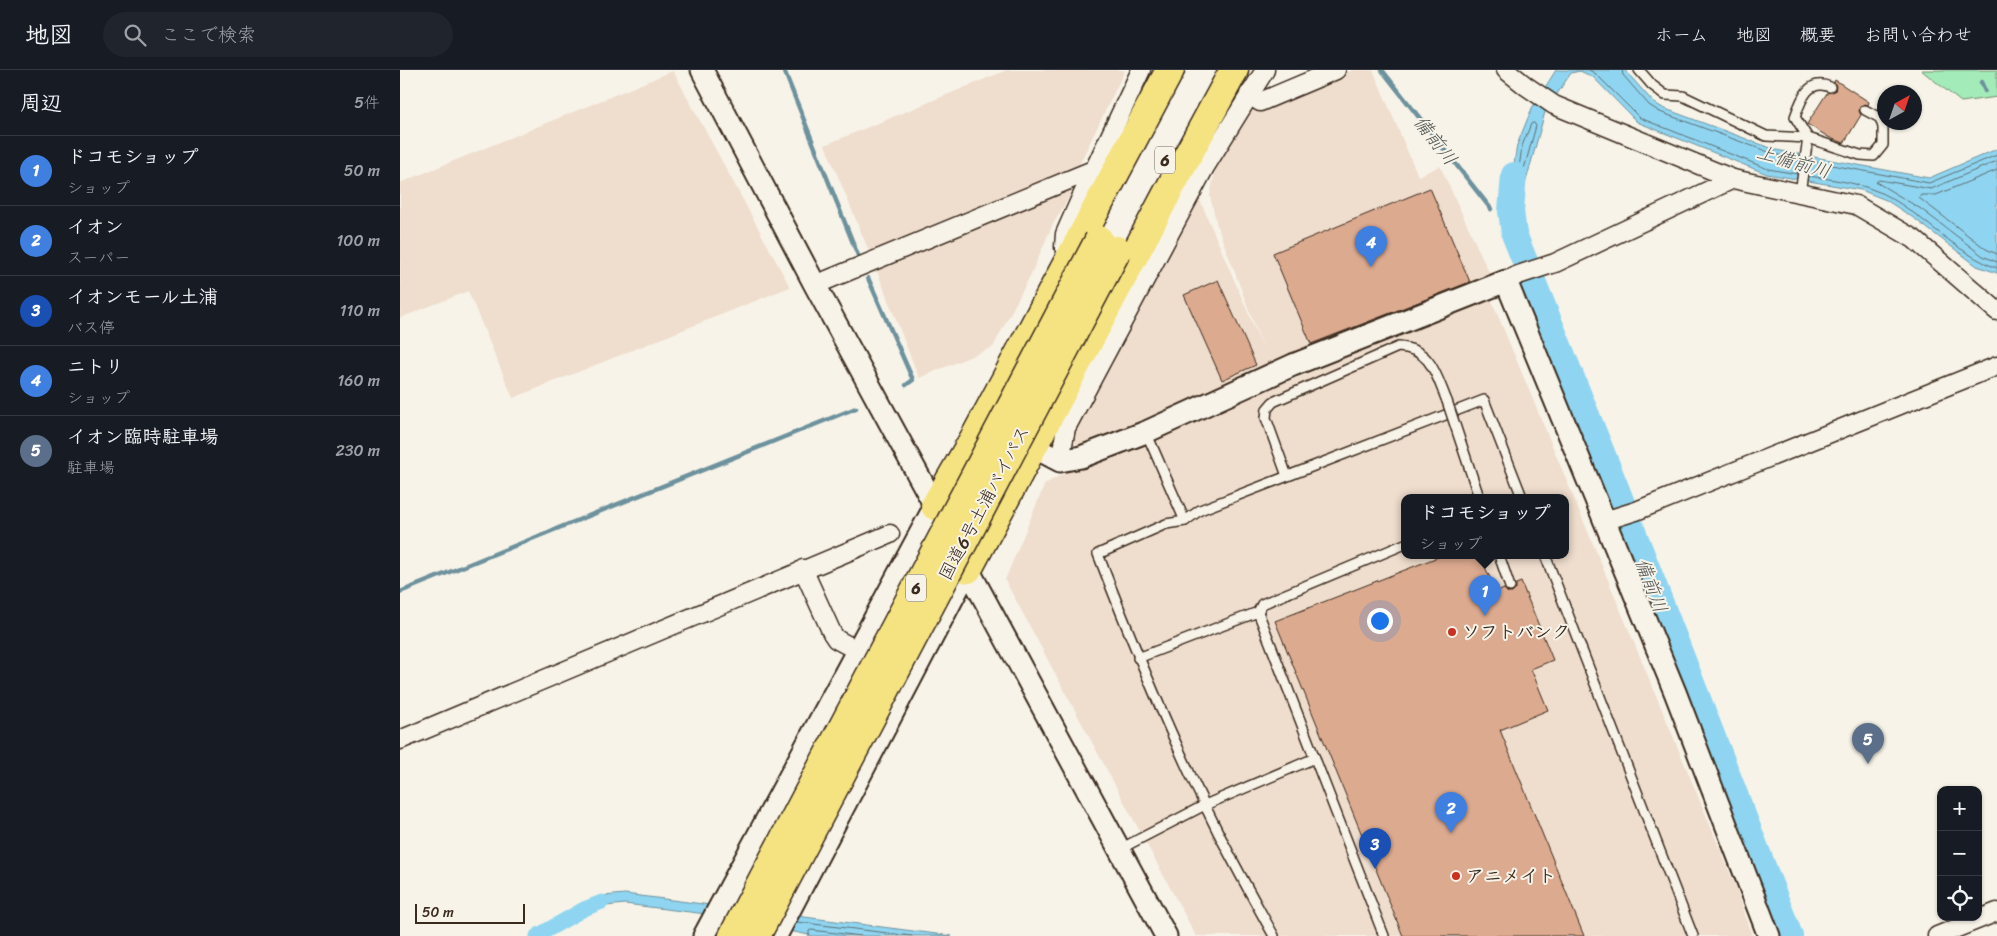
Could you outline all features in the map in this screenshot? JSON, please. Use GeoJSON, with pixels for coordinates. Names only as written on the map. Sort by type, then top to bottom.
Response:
{"type":"FeatureCollection","features":[{"type":"Feature","properties":{"kind":"highway"},"geometry":{"type":"LineString","coordinates":[[935,506],[976,435],[1170,70]]}},
{"type":"Feature","properties":{"kind":"highway","name":"国道6号土浦バイパス"},"geometry":{"type":"LineString","coordinates":[[756,936],[1108,245],[1188,70]]}},
{"type":"Feature","properties":{"kind":"highway","name":"国道6号土浦バイパス"},"geometry":{"type":"LineString","coordinates":[[733,936],[1108,245],[1213,70]]}},
{"type":"Feature","properties":{"kind":"highway"},"geometry":{"type":"LineString","coordinates":[[968,570],[1234,70]]}},
{"type":"Feature","properties":{"kind":"street"},"geometry":{"type":"LineString","coordinates":[[702,70],[968,570],[1166,936]]}},
{"type":"Feature","properties":{"kind":"street"},"geometry":{"type":"LineString","coordinates":[[1069,259],[1064,248],[1066,234],[1093,170],[1140,70]]}},
{"type":"Feature","properties":{"kind":"street"},"geometry":{"type":"LineString","coordinates":[[1060,461],[1066,428],[1205,168],[1265,70]]}},
{"type":"Feature","properties":{"kind":"street"},"geometry":{"type":"LineString","coordinates":[[1249,94],[1260,102],[1336,70]]}},
{"type":"Feature","properties":{"kind":"street"},"geometry":{"type":"LineString","coordinates":[[1506,70],[1554,105],[1733,179],[1800,189],[1856,205],[1914,239],[1997,311]]}},
{"type":"Feature","properties":{"kind":"street"},"geometry":{"type":"LineString","coordinates":[[816,285],[1093,170]]}},
{"type":"Feature","properties":{"kind":"street"},"geometry":{"type":"LineString","coordinates":[[976,435],[991,430],[1009,433],[1033,448],[1060,461],[1081,457],[1146,432],[1293,365],[1537,268],[1555,264],[1733,179]]}},
{"type":"Feature","properties":{"kind":"street"},"geometry":{"type":"LineString","coordinates":[[1512,278],[1611,519],[1769,936]]}},
{"type":"Feature","properties":{"kind":"street"},"geometry":{"type":"LineString","coordinates":[[1611,519],[1636,511],[1997,366]]}},
{"type":"Feature","properties":{"kind":"street"},"geometry":{"type":"LineString","coordinates":[[704,936],[935,506]]}},
{"type":"Feature","properties":{"kind":"street"},"geometry":{"type":"LineString","coordinates":[[400,740],[890,534]]}},
{"type":"Feature","properties":{"kind":"street"},"geometry":{"type":"LineString","coordinates":[[803,570],[836,639],[910,680]]}},
{"type":"Feature","properties":{"kind":"street"},"geometry":{"type":"LineString","coordinates":[[776,936],[968,570]]}},
{"type":"Feature","properties":{"kind":"street"},"geometry":{"type":"LineString","coordinates":[[1937,936],[1997,912]]}},
{"type":"Feature","properties":{"kind":"lane"},"geometry":{"type":"LineString","coordinates":[[1639,70],[1665,96],[1683,96],[1766,136],[1808,138],[1860,155],[1874,156],[1884,144],[1883,127],[1880,118],[1865,110]]}},
{"type":"Feature","properties":{"kind":"lane"},"geometry":{"type":"LineString","coordinates":[[1800,189],[1808,149],[1808,138],[1794,118],[1801,100],[1811,87],[1822,84],[1830,87]]}},
{"type":"Feature","properties":{"kind":"lane"},"geometry":{"type":"LineString","coordinates":[[1287,476],[1266,418],[1267,409],[1273,402],[1398,347],[1410,347],[1423,355],[1432,365],[1447,401],[1479,494]]}},
{"type":"Feature","properties":{"kind":"lane"},"geometry":{"type":"LineString","coordinates":[[1274,936],[1205,805],[1138,658],[1098,554],[1166,524],[1185,522],[1200,510],[1484,400],[1521,494]]}},
{"type":"Feature","properties":{"kind":"lane"},"geometry":{"type":"LineString","coordinates":[[1146,432],[1185,522]]}},
{"type":"Feature","properties":{"kind":"lane"},"geometry":{"type":"LineString","coordinates":[[1138,658],[1258,612],[1262,604],[1401,546]]}},
{"type":"Feature","properties":{"kind":"lane"},"geometry":{"type":"LineString","coordinates":[[1500,559],[1510,587]]}},
{"type":"Feature","properties":{"kind":"lane"},"geometry":{"type":"LineString","coordinates":[[1547,559],[1693,936]]}},
{"type":"Feature","properties":{"kind":"lane"},"geometry":{"type":"LineString","coordinates":[[1258,612],[1384,936]]}},
{"type":"Feature","properties":{"kind":"lane"},"geometry":{"type":"LineString","coordinates":[[1120,849],[1205,805],[1315,758]]}},
{"type":"Feature","properties":{"kind":"shaded area"},"geometry":{"type":"Polygon","coordinates":[[[1007,70],[1125,70],[1077,169],[871,256],[825,145],[1007,70]]]}},
{"type":"Feature","properties":{"kind":"shaded area"},"geometry":{"type":"Polygon","coordinates":[[[1353,70],[1373,70],[1418,176],[1440,166],[1492,279],[1079,452],[1070,431],[1199,198],[1264,350],[1217,225],[1210,196],[1217,160],[1247,108],[1256,109],[1353,70]]]}},
{"type":"Feature","properties":{"kind":"shaded area"},"geometry":{"type":"Polygon","coordinates":[[[673,71],[790,287],[513,398],[468,291],[400,318],[400,183],[673,71]]]}},
{"type":"Feature","properties":{"kind":"shaded area"},"geometry":{"type":"Polygon","coordinates":[[[1072,184],[1075,187],[1052,226],[1031,274],[993,347],[919,378],[875,266],[1072,184]]]}},
{"type":"Feature","properties":{"kind":"shaded area"},"geometry":{"type":"Polygon","coordinates":[[[1491,299],[1737,890],[1752,936],[1196,936],[1005,580],[1045,484],[1068,471],[1491,299]]]}},
{"type":"Feature","properties":{"kind":"green space"},"geometry":{"type":"Polygon","coordinates":[[[1921,70],[1997,70],[1997,97],[1961,102],[1921,70]]]}},
{"type":"Feature","properties":{"kind":"water","name":"上備前川"},"geometry":{"type":"Polygon","coordinates":[[[1556,70],[1625,70],[1653,102],[1663,108],[1776,150],[1929,178],[1997,149],[1997,273],[1977,266],[1915,219],[1886,200],[1861,190],[1767,174],[1637,122],[1593,77],[1580,71],[1571,73],[1545,112],[1518,210],[1507,209],[1517,145],[1532,108],[1556,70]]]}},
{"type":"Feature","properties":{"kind":"water"},"geometry":{"type":"Polygon","coordinates":[[[625,894],[952,936],[814,936],[706,914],[625,904],[606,906],[585,914],[581,904],[603,896],[625,894]]]}},
{"type":"Feature","properties":{"kind":"building"},"geometry":{"type":"Polygon","coordinates":[[[1835,80],[1869,102],[1868,105],[1864,104],[1860,107],[1861,115],[1844,143],[1830,138],[1807,124],[1827,93],[1835,91],[1835,80]]]}},
{"type":"Feature","properties":{"kind":"building"},"geometry":{"type":"Polygon","coordinates":[[[1430,188],[1470,282],[1311,344],[1273,253],[1430,188]]]}},
{"type":"Feature","properties":{"kind":"building"},"geometry":{"type":"Polygon","coordinates":[[[1218,280],[1256,365],[1222,380],[1184,295],[1218,280]]]}},
{"type":"Feature","properties":{"kind":"building"},"geometry":{"type":"Polygon","coordinates":[[[1433,559],[1481,559],[1497,592],[1504,589],[1508,593],[1512,593],[1516,589],[1516,584],[1521,582],[1553,660],[1531,669],[1548,710],[1500,730],[1584,936],[1403,936],[1275,621],[1433,559]]]}},
{"type":"Feature","properties":{"kind":"waterway"},"geometry":{"type":"LineString","coordinates":[[784,70],[859,258]]}},
{"type":"Feature","properties":{"kind":"waterway","name":"備前川"},"geometry":{"type":"LineString","coordinates":[[1382,70],[1491,209]]}},
{"type":"Feature","properties":{"kind":"waterway"},"geometry":{"type":"LineString","coordinates":[[1981,82],[1985,91]]}},
{"type":"Feature","properties":{"kind":"waterway","name":"備前川"},"geometry":{"type":"LineString","coordinates":[[1514,175],[1511,211],[1514,234],[1615,485],[1790,936]]}},
{"type":"Feature","properties":{"kind":"waterway"},"geometry":{"type":"LineString","coordinates":[[868,278],[913,380],[906,385]]}},
{"type":"Feature","properties":{"kind":"waterway"},"geometry":{"type":"LineString","coordinates":[[400,592],[856,408]]}},
{"type":"Feature","properties":{"kind":"waterway"},"geometry":{"type":"LineString","coordinates":[[537,936],[584,909],[602,902]]}},
{"type":"Feature","properties":{"kind":"place","name":"ニトリ"},"geometry":{"type":"Point","coordinates":[1371,267]}},
{"type":"Feature","properties":{"kind":"place","name":"ドコモショップ"},"geometry":{"type":"Point","coordinates":[1485,616]}},
{"type":"Feature","properties":{"kind":"place","name":"ソフトバンク"},"geometry":{"type":"Point","coordinates":[1452,632]}},
{"type":"Feature","properties":{"kind":"place","name":"イオン臨時駐車場"},"geometry":{"type":"Point","coordinates":[1868,764]}},
{"type":"Feature","properties":{"kind":"place","name":"イオン"},"geometry":{"type":"Point","coordinates":[1451,833]}},
{"type":"Feature","properties":{"kind":"place","name":"イオンモール土浦"},"geometry":{"type":"Point","coordinates":[1375,869]}},
{"type":"Feature","properties":{"kind":"place","name":"アニメイト"},"geometry":{"type":"Point","coordinates":[1456,876]}}]}
